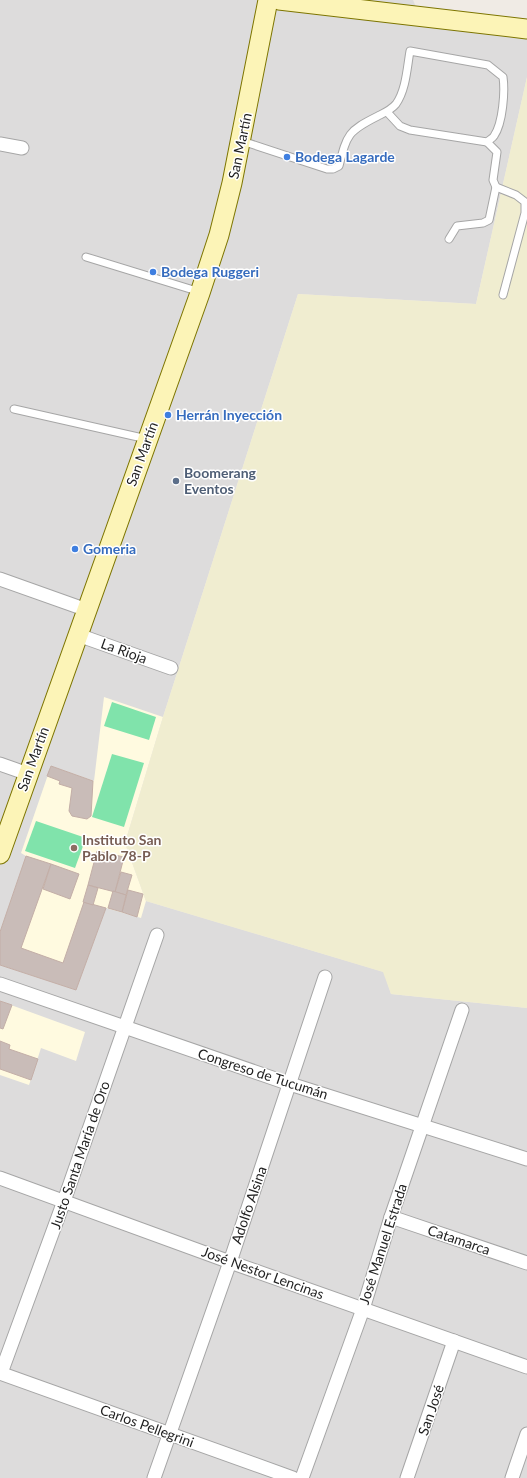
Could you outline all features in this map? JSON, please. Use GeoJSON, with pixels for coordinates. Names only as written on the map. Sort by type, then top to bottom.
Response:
{"type":"FeatureCollection","features":[{"type":"Feature","properties":{"kind":"main road","name":"San Martín"},"geometry":{"type":"LineString","coordinates":[[0,854],[219,236],[242,141],[268,0]]}},
{"type":"Feature","properties":{"kind":"main road"},"geometry":{"type":"LineString","coordinates":[[279,0],[527,29]]}},
{"type":"Feature","properties":{"kind":"street"},"geometry":{"type":"LineString","coordinates":[[0,144],[22,148]]}},
{"type":"Feature","properties":{"kind":"street"},"geometry":{"type":"LineString","coordinates":[[0,580],[87,610]]}},
{"type":"Feature","properties":{"kind":"street","name":"La Rioja"},"geometry":{"type":"LineString","coordinates":[[78,635],[171,668]]}},
{"type":"Feature","properties":{"kind":"street"},"geometry":{"type":"LineString","coordinates":[[0,764],[28,774]]}},
{"type":"Feature","properties":{"kind":"street","name":"Justo Santa María de Oro"},"geometry":{"type":"LineString","coordinates":[[0,1373],[64,1201],[157,935]]}},
{"type":"Feature","properties":{"kind":"street","name":"Adolfo Alsina"},"geometry":{"type":"LineString","coordinates":[[154,1478],[230,1262],[325,977]]}},
{"type":"Feature","properties":{"kind":"street","name":"Congreso de Tucumán"},"geometry":{"type":"LineString","coordinates":[[0,984],[290,1084],[527,1159]]}},
{"type":"Feature","properties":{"kind":"street","name":"José Manuel Estrada"},"geometry":{"type":"LineString","coordinates":[[302,1478],[363,1309],[391,1217],[462,1010]]}},
{"type":"Feature","properties":{"kind":"street","name":"José Nestor Lencinas"},"geometry":{"type":"LineString","coordinates":[[0,1178],[230,1262],[527,1367]]}},
{"type":"Feature","properties":{"kind":"street","name":"Catamarca"},"geometry":{"type":"LineString","coordinates":[[391,1217],[527,1263]]}},
{"type":"Feature","properties":{"kind":"street","name":"San José"},"geometry":{"type":"LineString","coordinates":[[407,1478],[454,1341]]}},
{"type":"Feature","properties":{"kind":"street","name":"Carlos Pellegrini"},"geometry":{"type":"LineString","coordinates":[[0,1373],[293,1478]]}},
{"type":"Feature","properties":{"kind":"street"},"geometry":{"type":"LineString","coordinates":[[512,1478],[527,1434]]}},
{"type":"Feature","properties":{"kind":"lane"},"geometry":{"type":"LineString","coordinates":[[242,141],[327,169],[333,169],[339,166],[348,135],[360,125],[387,112],[395,105],[402,90],[410,51],[488,65],[503,76],[505,91],[499,125],[494,137],[487,142]]}},
{"type":"Feature","properties":{"kind":"lane"},"geometry":{"type":"LineString","coordinates":[[387,112],[400,126],[410,130],[487,142],[497,152],[493,180],[496,187],[489,220],[483,223],[456,226],[449,239]]}},
{"type":"Feature","properties":{"kind":"lane"},"geometry":{"type":"LineString","coordinates":[[496,187],[516,195],[525,202],[525,213],[503,295]]}},
{"type":"Feature","properties":{"kind":"lane"},"geometry":{"type":"LineString","coordinates":[[86,257],[200,293]]}},
{"type":"Feature","properties":{"kind":"lane"},"geometry":{"type":"LineString","coordinates":[[14,409],[147,439]]}},
{"type":"Feature","properties":{"kind":"shaded area"},"geometry":{"type":"Polygon","coordinates":[[[0,0],[413,0],[420,16],[527,24],[527,77],[476,304],[298,294],[163,717],[125,843],[146,901],[384,972],[391,994],[527,1008],[527,1478],[0,1478],[0,0]]]}},
{"type":"Feature","properties":{"kind":"shaded area"},"geometry":{"type":"Polygon","coordinates":[[[527,77],[527,1008],[391,994],[383,972],[146,901],[125,843],[163,717],[298,294],[476,304],[527,77]]]}},
{"type":"Feature","properties":{"kind":"shaded area","name":"Instituto San Pablo 78-P"},"geometry":{"type":"Polygon","coordinates":[[[104,697],[163,717],[125,843],[146,901],[141,918],[106,908],[76,990],[0,965],[0,932],[26,856],[21,853],[51,766],[94,781],[104,697]]]}},
{"type":"Feature","properties":{"kind":"shaded area"},"geometry":{"type":"Polygon","coordinates":[[[0,1001],[85,1032],[76,1061],[41,1048],[29,1085],[0,1075],[0,1001]]]}},
{"type":"Feature","properties":{"kind":"green space"},"geometry":{"type":"Polygon","coordinates":[[[112,702],[156,717],[149,740],[104,726],[112,702]]]}},
{"type":"Feature","properties":{"kind":"green space"},"geometry":{"type":"Polygon","coordinates":[[[112,754],[144,763],[124,827],[92,817],[112,754]]]}},
{"type":"Feature","properties":{"kind":"green space"},"geometry":{"type":"Polygon","coordinates":[[[36,821],[86,838],[75,868],[25,851],[36,821]]]}},
{"type":"Feature","properties":{"kind":"building"},"geometry":{"type":"Polygon","coordinates":[[[51,766],[93,781],[91,816],[87,819],[72,816],[69,811],[72,788],[59,784],[60,781],[47,776],[51,766]]]}},
{"type":"Feature","properties":{"kind":"building"},"geometry":{"type":"Polygon","coordinates":[[[97,851],[124,857],[115,892],[88,885],[97,851]]]}},
{"type":"Feature","properties":{"kind":"building"},"geometry":{"type":"Polygon","coordinates":[[[26,856],[51,864],[21,948],[63,963],[84,902],[106,908],[76,990],[0,965],[0,932],[26,856]]]}},
{"type":"Feature","properties":{"kind":"building"},"geometry":{"type":"Polygon","coordinates":[[[51,864],[79,874],[70,899],[43,889],[51,864]]]}},
{"type":"Feature","properties":{"kind":"building"},"geometry":{"type":"Polygon","coordinates":[[[121,872],[132,875],[126,895],[115,892],[121,872]]]}},
{"type":"Feature","properties":{"kind":"building"},"geometry":{"type":"Polygon","coordinates":[[[88,885],[98,888],[93,905],[83,902],[88,885]]]}},
{"type":"Feature","properties":{"kind":"building"},"geometry":{"type":"Polygon","coordinates":[[[128,890],[143,894],[137,917],[122,912],[128,890]]]}},
{"type":"Feature","properties":{"kind":"building"},"geometry":{"type":"Polygon","coordinates":[[[113,891],[126,895],[122,912],[108,908],[113,891]]]}},
{"type":"Feature","properties":{"kind":"building"},"geometry":{"type":"Polygon","coordinates":[[[0,1001],[12,1005],[3,1029],[0,1028],[0,1001]]]}},
{"type":"Feature","properties":{"kind":"building"},"geometry":{"type":"Polygon","coordinates":[[[0,1041],[10,1045],[9,1049],[38,1059],[31,1080],[0,1069],[0,1041]]]}},
{"type":"Feature","properties":{"kind":"place","name":"Bodega Lagarde"},"geometry":{"type":"Point","coordinates":[287,157]}},
{"type":"Feature","properties":{"kind":"place","name":"Bodega Ruggeri"},"geometry":{"type":"Point","coordinates":[153,272]}},
{"type":"Feature","properties":{"kind":"place","name":"Herrán Inyección"},"geometry":{"type":"Point","coordinates":[168,415]}},
{"type":"Feature","properties":{"kind":"place","name":"Boomerang Eventos"},"geometry":{"type":"Point","coordinates":[176,481]}},
{"type":"Feature","properties":{"kind":"place","name":"Gomeria"},"geometry":{"type":"Point","coordinates":[75,549]}},
{"type":"Feature","properties":{"kind":"place","name":"Instituto San Pablo 78-P"},"geometry":{"type":"Point","coordinates":[74,848]}}]}
